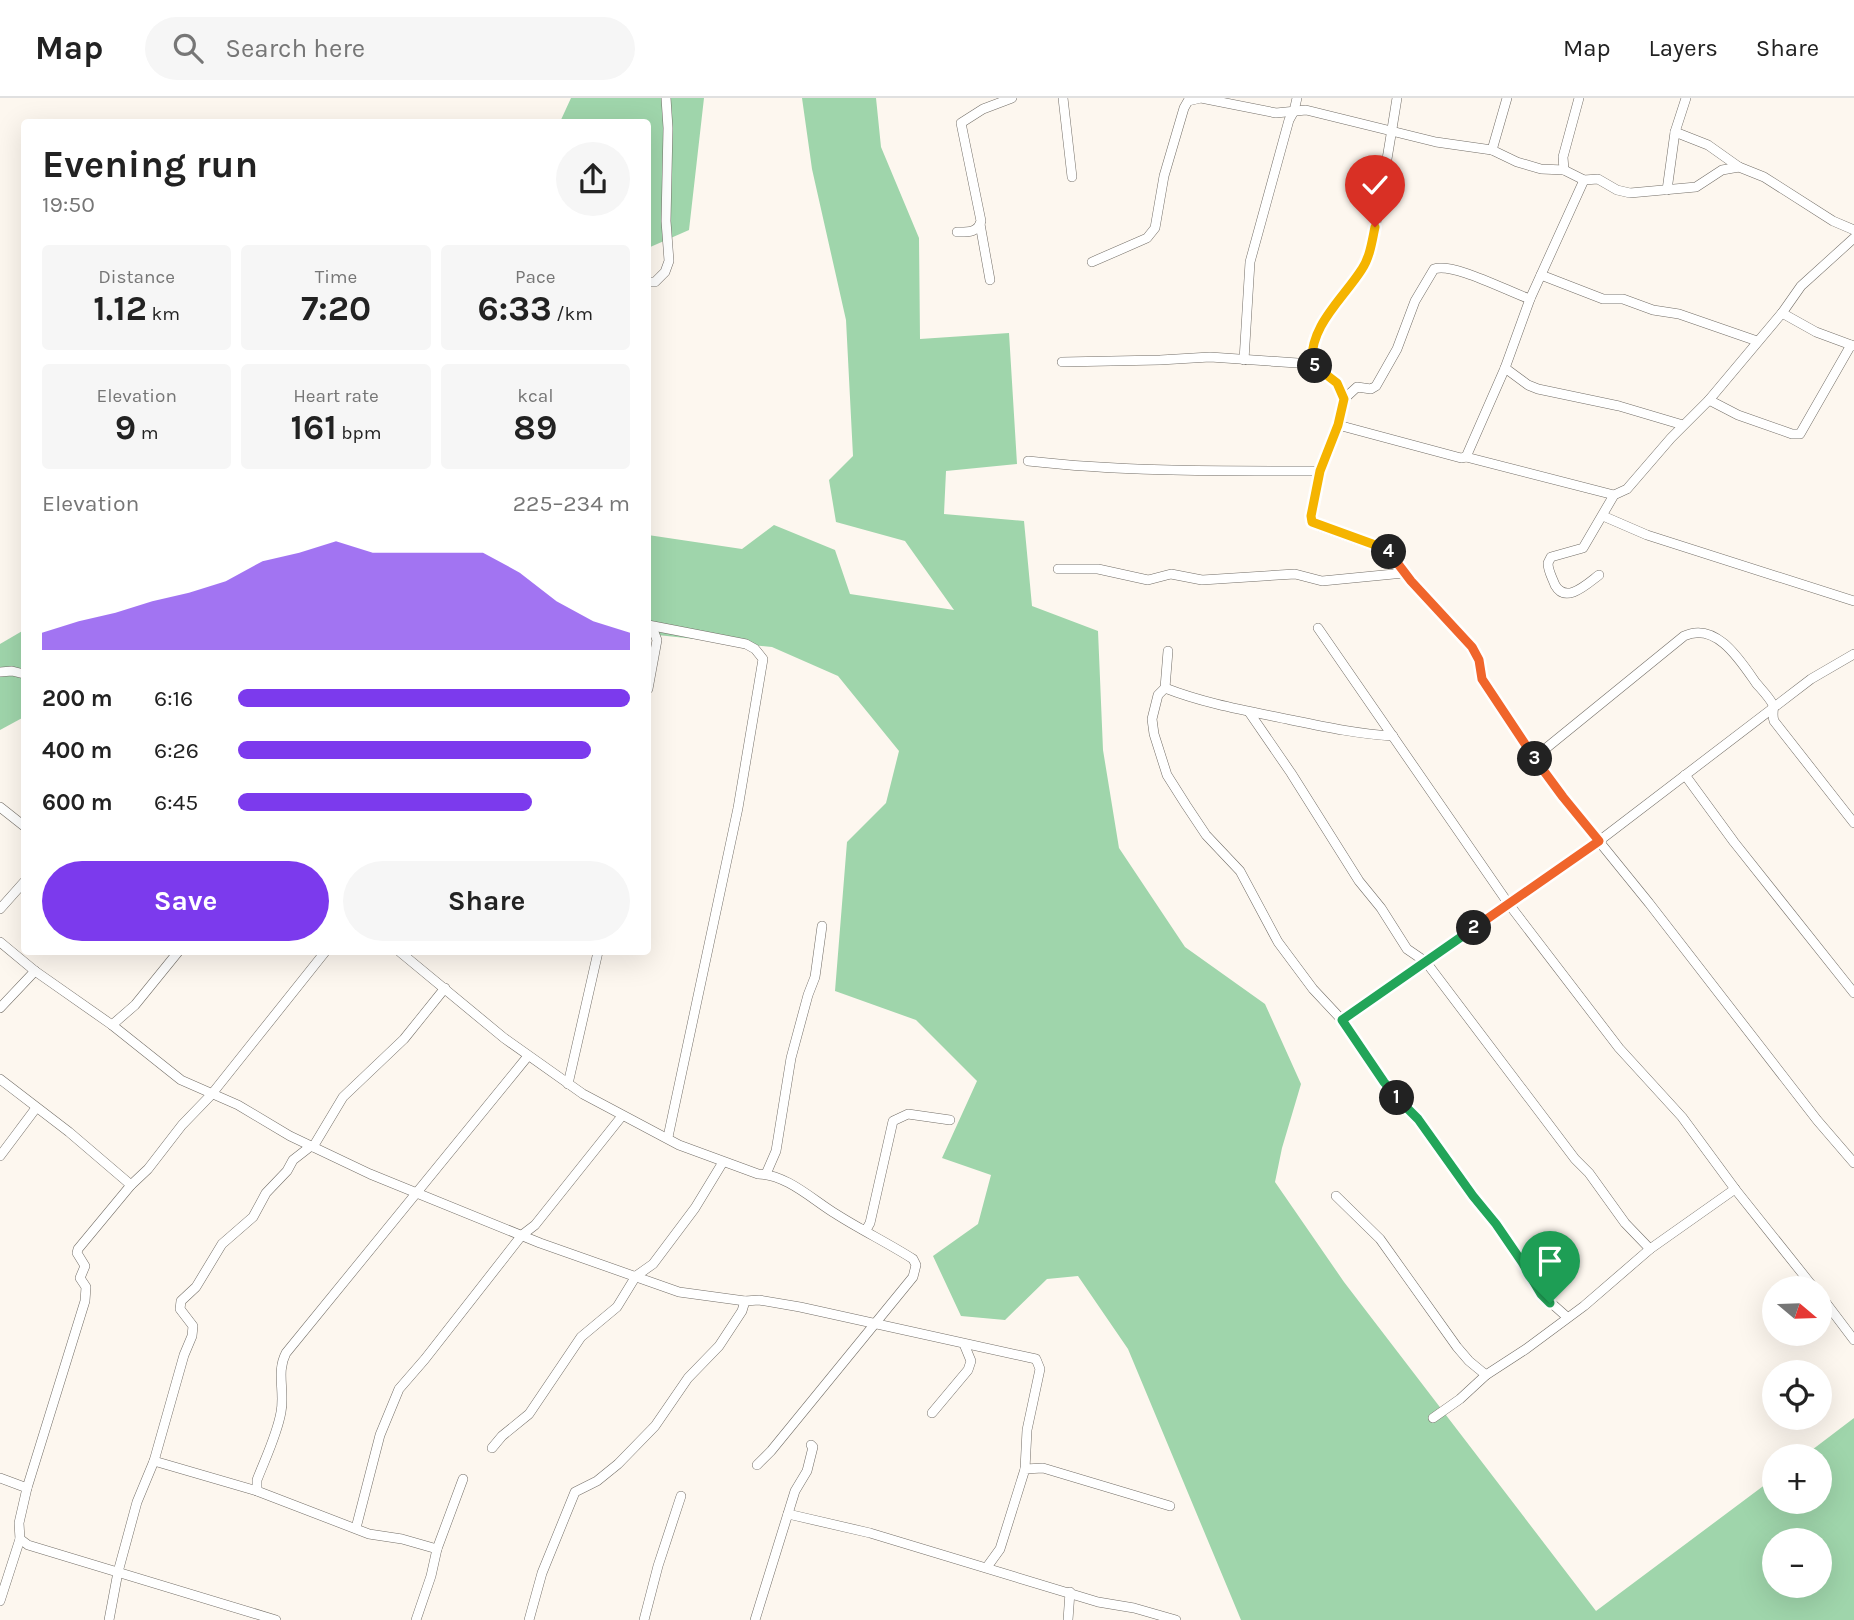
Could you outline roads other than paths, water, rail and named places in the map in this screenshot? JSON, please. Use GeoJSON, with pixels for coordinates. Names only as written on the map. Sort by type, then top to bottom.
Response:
{"type":"FeatureCollection","features":[{"type":"Feature","properties":{"kind":"street"},"geometry":{"type":"LineString","coordinates":[[651,282],[665,272],[669,261],[666,222],[666,98]]}},
{"type":"Feature","properties":{"kind":"street"},"geometry":{"type":"LineString","coordinates":[[990,280],[981,216],[961,123],[983,109],[1012,98]]}},
{"type":"Feature","properties":{"kind":"street"},"geometry":{"type":"LineString","coordinates":[[1063,98],[1072,177]]}},
{"type":"Feature","properties":{"kind":"street"},"geometry":{"type":"LineString","coordinates":[[1244,360],[1252,251],[1297,98]]}},
{"type":"Feature","properties":{"kind":"street"},"geometry":{"type":"LineString","coordinates":[[1312,364],[1313,342],[1320,328],[1363,268],[1368,254],[1396,98]]}},
{"type":"Feature","properties":{"kind":"street"},"geometry":{"type":"LineString","coordinates":[[1492,150],[1507,98]]}},
{"type":"Feature","properties":{"kind":"street"},"geometry":{"type":"LineString","coordinates":[[1564,170],[1563,157],[1580,98]]}},
{"type":"Feature","properties":{"kind":"street"},"geometry":{"type":"LineString","coordinates":[[1667,190],[1675,132],[1686,98]]}},
{"type":"Feature","properties":{"kind":"street"},"geometry":{"type":"LineString","coordinates":[[1092,262],[1151,234],[1155,228],[1164,176],[1184,107],[1188,101],[1201,99],[1276,113],[1306,110],[1436,142],[1492,150],[1517,162],[1541,169],[1564,170],[1584,180],[1598,179],[1617,190],[1630,193],[1696,187],[1722,170],[1739,167]]}},
{"type":"Feature","properties":{"kind":"street"},"geometry":{"type":"LineString","coordinates":[[1675,132],[1717,150],[1739,167],[1764,177],[1833,221],[1854,230]]}},
{"type":"Feature","properties":{"kind":"street"},"geometry":{"type":"LineString","coordinates":[[1552,169],[1563,157]]}},
{"type":"Feature","properties":{"kind":"street"},"geometry":{"type":"LineString","coordinates":[[1466,457],[1505,369],[1530,299],[1584,180]]}},
{"type":"Feature","properties":{"kind":"street"},"geometry":{"type":"LineString","coordinates":[[957,232],[971,232],[981,224]]}},
{"type":"Feature","properties":{"kind":"street"},"geometry":{"type":"LineString","coordinates":[[1599,575],[1576,592],[1562,592],[1555,583],[1548,563],[1551,557],[1583,548],[1614,495],[1627,489],[1671,438],[1709,400],[1782,313],[1801,286],[1854,239]]}},
{"type":"Feature","properties":{"kind":"street"},"geometry":{"type":"LineString","coordinates":[[1530,299],[1506,291],[1488,281],[1449,269],[1434,269],[1415,301],[1398,349],[1376,386],[1357,387],[1344,399],[1338,425],[1320,471],[1312,522],[1388,551],[1404,573],[1472,647],[1479,660],[1482,679],[1534,758],[1699,966],[1754,1040],[1854,1163]]}},
{"type":"Feature","properties":{"kind":"street"},"geometry":{"type":"LineString","coordinates":[[1541,275],[1603,299],[1623,299],[1653,310],[1679,314],[1758,341]]}},
{"type":"Feature","properties":{"kind":"street"},"geometry":{"type":"LineString","coordinates":[[1709,400],[1738,415],[1792,434],[1800,434],[1852,345],[1816,332],[1782,313]]}},
{"type":"Feature","properties":{"kind":"street"},"geometry":{"type":"LineString","coordinates":[[1062,362],[1210,357],[1312,364],[1337,383],[1344,399]]}},
{"type":"Feature","properties":{"kind":"street"},"geometry":{"type":"LineString","coordinates":[[1505,369],[1538,390],[1619,406],[1683,425]]}},
{"type":"Feature","properties":{"kind":"street"},"geometry":{"type":"LineString","coordinates":[[1659,419],[1671,438]]}},
{"type":"Feature","properties":{"kind":"street"},"geometry":{"type":"LineString","coordinates":[[1338,425],[1614,495]]}},
{"type":"Feature","properties":{"kind":"street"},"geometry":{"type":"LineString","coordinates":[[1028,461],[1146,470],[1320,471]]}},
{"type":"Feature","properties":{"kind":"street"},"geometry":{"type":"LineString","coordinates":[[1603,516],[1647,535],[1854,601]]}},
{"type":"Feature","properties":{"kind":"street"},"geometry":{"type":"LineString","coordinates":[[1058,569],[1098,569],[1148,580],[1171,574],[1202,580],[1295,574],[1322,580],[1404,573]]}},
{"type":"Feature","properties":{"kind":"street"},"geometry":{"type":"LineString","coordinates":[[651,626],[746,645],[755,649],[763,659],[738,808],[668,1137]]}},
{"type":"Feature","properties":{"kind":"street"},"geometry":{"type":"LineString","coordinates":[[651,628],[657,640],[651,673]]}},
{"type":"Feature","properties":{"kind":"street"},"geometry":{"type":"LineString","coordinates":[[1318,628],[1508,903],[1619,1048],[1682,1117],[1804,1276]]}},
{"type":"Feature","properties":{"kind":"street"},"geometry":{"type":"LineString","coordinates":[[1534,758],[1685,636],[1695,631],[1713,635],[1741,662],[1773,707],[1774,721],[1854,823]]}},
{"type":"Feature","properties":{"kind":"street"},"geometry":{"type":"LineString","coordinates":[[1168,651],[1165,688],[1158,695],[1152,719],[1167,775],[1206,835],[1240,871],[1278,942],[1313,989],[1342,1020],[1384,1082],[1418,1119],[1496,1224],[1541,1294],[1567,1317]]}},
{"type":"Feature","properties":{"kind":"street"},"geometry":{"type":"LineString","coordinates":[[1342,1020],[1599,841],[1811,679],[1854,654]]}},
{"type":"Feature","properties":{"kind":"street"},"geometry":{"type":"LineString","coordinates":[[0,672],[21,672]]}},
{"type":"Feature","properties":{"kind":"street"},"geometry":{"type":"LineString","coordinates":[[1165,688],[1195,699],[1249,712],[1364,735],[1393,736]]}},
{"type":"Feature","properties":{"kind":"street"},"geometry":{"type":"LineString","coordinates":[[1249,712],[1359,881],[1381,908],[1407,949],[1426,962],[1575,1159],[1590,1173],[1618,1215],[1650,1249]]}},
{"type":"Feature","properties":{"kind":"street"},"geometry":{"type":"LineString","coordinates":[[1685,775],[1734,842],[1854,993]]}},
{"type":"Feature","properties":{"kind":"street"},"geometry":{"type":"LineString","coordinates":[[0,807],[21,824]]}},
{"type":"Feature","properties":{"kind":"street"},"geometry":{"type":"LineString","coordinates":[[0,909],[21,885]]}},
{"type":"Feature","properties":{"kind":"street"},"geometry":{"type":"LineString","coordinates":[[766,1174],[776,1151],[790,1058],[807,995],[815,977],[822,926]]}},
{"type":"Feature","properties":{"kind":"street"},"geometry":{"type":"LineString","coordinates":[[0,942],[181,1080],[238,1105],[312,1146],[416,1193],[540,1243],[679,1292],[800,1307],[1033,1357],[1039,1362],[1040,1369],[1027,1430],[1025,1469],[1000,1549],[986,1567]]}},
{"type":"Feature","properties":{"kind":"street"},"geometry":{"type":"LineString","coordinates":[[112,1025],[135,1005],[162,975],[175,955]]}},
{"type":"Feature","properties":{"kind":"street"},"geometry":{"type":"LineString","coordinates":[[0,1601],[20,1539],[19,1523],[27,1488],[85,1301],[86,1287],[80,1278],[85,1266],[77,1253],[78,1249],[131,1185],[148,1169],[182,1125],[211,1095],[323,955]]}},
{"type":"Feature","properties":{"kind":"street"},"geometry":{"type":"LineString","coordinates":[[404,955],[479,1020],[568,1084],[679,1145],[758,1174],[766,1174],[798,1189],[914,1259],[916,1265],[913,1277],[757,1465]]}},
{"type":"Feature","properties":{"kind":"street"},"geometry":{"type":"LineString","coordinates":[[568,1084],[597,955]]}},
{"type":"Feature","properties":{"kind":"street"},"geometry":{"type":"LineString","coordinates":[[0,1008],[36,971]]}},
{"type":"Feature","properties":{"kind":"street"},"geometry":{"type":"LineString","coordinates":[[109,1620],[118,1572],[137,1502],[153,1461],[193,1329],[191,1322],[180,1309],[181,1301],[196,1287],[222,1244],[253,1217],[266,1193],[287,1171],[293,1160],[312,1146],[343,1097],[404,1039],[444,988]]}},
{"type":"Feature","properties":{"kind":"street"},"geometry":{"type":"LineString","coordinates":[[257,1491],[257,1480],[281,1416],[284,1394],[281,1362],[368,1250],[528,1056]]}},
{"type":"Feature","properties":{"kind":"street"},"geometry":{"type":"LineString","coordinates":[[0,1079],[69,1132],[131,1185]]}},
{"type":"Feature","properties":{"kind":"street"},"geometry":{"type":"LineString","coordinates":[[0,1156],[36,1108]]}},
{"type":"Feature","properties":{"kind":"street"},"geometry":{"type":"LineString","coordinates":[[861,1229],[866,1230],[870,1223],[893,1121],[908,1114],[950,1120]]}},
{"type":"Feature","properties":{"kind":"street"},"geometry":{"type":"LineString","coordinates":[[356,1528],[380,1436],[398,1389],[622,1116]]}},
{"type":"Feature","properties":{"kind":"street"},"geometry":{"type":"LineString","coordinates":[[492,1448],[529,1414],[581,1337],[617,1307],[636,1276],[653,1264],[723,1162]]}},
{"type":"Feature","properties":{"kind":"street"},"geometry":{"type":"LineString","coordinates":[[1433,1418],[1486,1375],[1526,1349],[1618,1278],[1650,1249],[1735,1189]]}},
{"type":"Feature","properties":{"kind":"street"},"geometry":{"type":"LineString","coordinates":[[1336,1196],[1380,1239],[1457,1347],[1486,1375]]}},
{"type":"Feature","properties":{"kind":"street"},"geometry":{"type":"LineString","coordinates":[[529,1620],[542,1573],[575,1492],[618,1464],[655,1426],[688,1378],[719,1346],[742,1311],[745,1301]]}},
{"type":"Feature","properties":{"kind":"street"},"geometry":{"type":"LineString","coordinates":[[1832,1311],[1854,1340]]}},
{"type":"Feature","properties":{"kind":"street"},"geometry":{"type":"LineString","coordinates":[[932,1413],[968,1370],[971,1361],[964,1344]]}},
{"type":"Feature","properties":{"kind":"street"},"geometry":{"type":"LineString","coordinates":[[759,1619],[795,1491],[811,1460],[811,1445]]}},
{"type":"Feature","properties":{"kind":"street"},"geometry":{"type":"LineString","coordinates":[[153,1461],[246,1487],[380,1537],[401,1539],[438,1549]]}},
{"type":"Feature","properties":{"kind":"street"},"geometry":{"type":"LineString","coordinates":[[1025,1469],[1043,1468],[1170,1506]]}},
{"type":"Feature","properties":{"kind":"street"},"geometry":{"type":"LineString","coordinates":[[0,1478],[27,1488]]}},
{"type":"Feature","properties":{"kind":"street"},"geometry":{"type":"LineString","coordinates":[[416,1620],[463,1479]]}},
{"type":"Feature","properties":{"kind":"street"},"geometry":{"type":"LineString","coordinates":[[246,1487],[257,1480]]}},
{"type":"Feature","properties":{"kind":"street"},"geometry":{"type":"LineString","coordinates":[[644,1620],[681,1496]]}},
{"type":"Feature","properties":{"kind":"street"},"geometry":{"type":"LineString","coordinates":[[788,1514],[870,1533],[1098,1602],[1134,1608],[1176,1620]]}},
{"type":"Feature","properties":{"kind":"street"},"geometry":{"type":"LineString","coordinates":[[20,1539],[28,1545],[276,1620]]}},
{"type":"Feature","properties":{"kind":"street"},"geometry":{"type":"LineString","coordinates":[[1068,1620],[1070,1592]]}}]}
